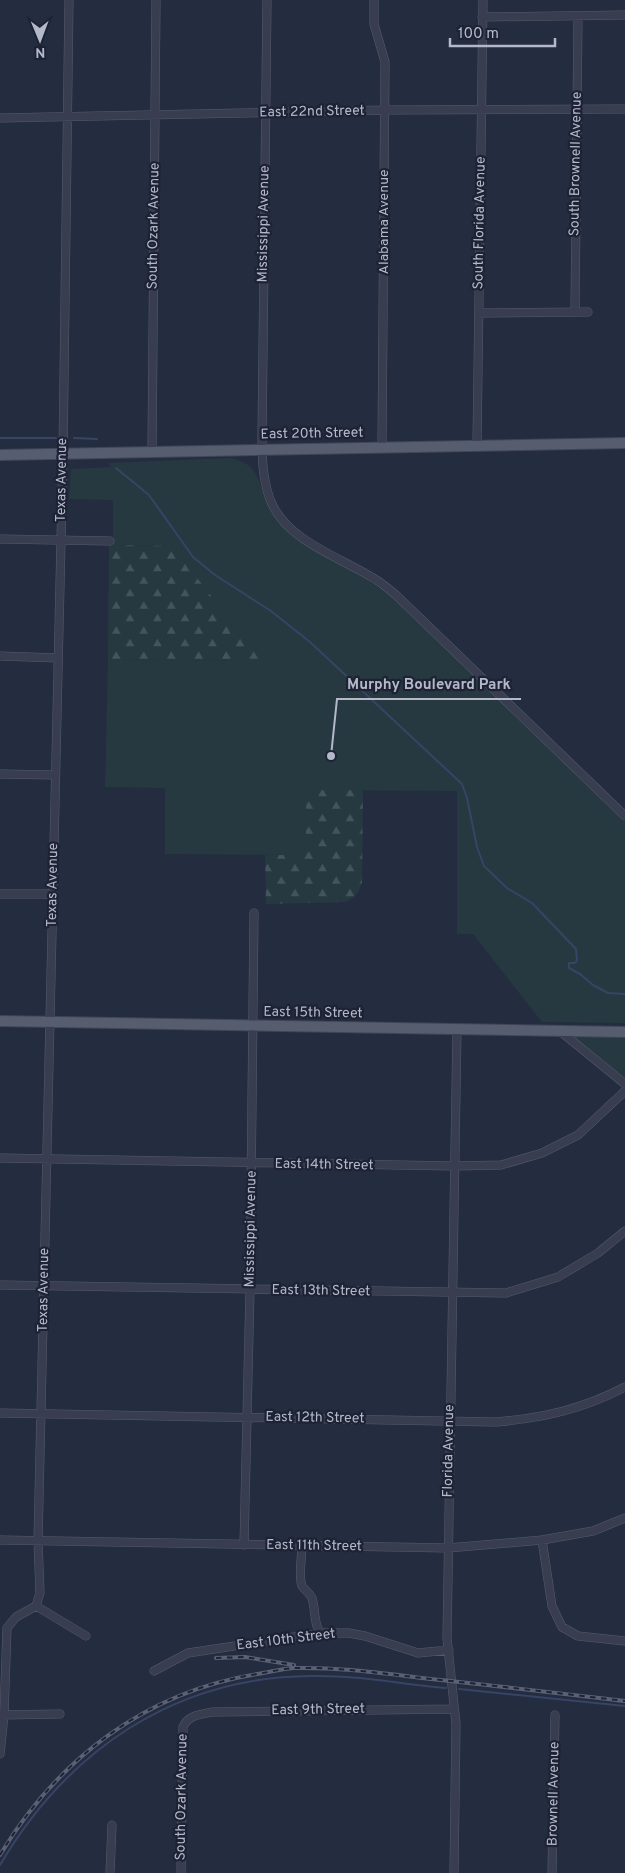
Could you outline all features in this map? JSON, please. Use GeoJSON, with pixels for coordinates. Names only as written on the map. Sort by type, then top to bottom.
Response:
{"type":"FeatureCollection","features":[{"type":"Feature","properties":{"kind":"main road","name":"East 20th Street"},"geometry":{"type":"LineString","coordinates":[[0,455],[382,446],[625,443]]}},
{"type":"Feature","properties":{"kind":"main road","name":"East 15th Street"},"geometry":{"type":"LineString","coordinates":[[0,1021],[625,1032]]}},
{"type":"Feature","properties":{"kind":"street","name":"Texas Avenue"},"geometry":{"type":"LineString","coordinates":[[36,1606],[40,1593],[38,1541],[63,454],[69,0]]}},
{"type":"Feature","properties":{"kind":"street","name":"South Ozark Avenue"},"geometry":{"type":"LineString","coordinates":[[152,452],[156,0]]}},
{"type":"Feature","properties":{"kind":"street","name":"Mississippi Avenue"},"geometry":{"type":"LineString","coordinates":[[267,0],[262,449],[265,482],[273,506],[284,522],[297,534],[377,581],[396,595],[625,816]]}},
{"type":"Feature","properties":{"kind":"street","name":"Alabama Avenue"},"geometry":{"type":"LineString","coordinates":[[374,0],[374,24],[386,62],[382,446]]}},
{"type":"Feature","properties":{"kind":"street","name":"South Florida Avenue"},"geometry":{"type":"LineString","coordinates":[[477,445],[483,0]]}},
{"type":"Feature","properties":{"kind":"street"},"geometry":{"type":"LineString","coordinates":[[482,17],[625,15]]}},
{"type":"Feature","properties":{"kind":"street","name":"South Brownell Avenue"},"geometry":{"type":"LineString","coordinates":[[574,312],[578,16]]}},
{"type":"Feature","properties":{"kind":"street","name":"East 22nd Street"},"geometry":{"type":"LineString","coordinates":[[0,118],[385,110],[625,109]]}},
{"type":"Feature","properties":{"kind":"street"},"geometry":{"type":"LineString","coordinates":[[479,314],[588,312]]}},
{"type":"Feature","properties":{"kind":"street"},"geometry":{"type":"LineString","coordinates":[[0,539],[110,541]]}},
{"type":"Feature","properties":{"kind":"street"},"geometry":{"type":"LineString","coordinates":[[0,656],[58,658]]}},
{"type":"Feature","properties":{"kind":"street"},"geometry":{"type":"LineString","coordinates":[[0,774],[55,775]]}},
{"type":"Feature","properties":{"kind":"street"},"geometry":{"type":"LineString","coordinates":[[0,894],[53,894]]}},
{"type":"Feature","properties":{"kind":"street","name":"Mississippi Avenue"},"geometry":{"type":"LineString","coordinates":[[244,1545],[250,1290],[254,913]]}},
{"type":"Feature","properties":{"kind":"street","name":"Florida Avenue"},"geometry":{"type":"LineString","coordinates":[[454,1873],[456,1724],[449,1650],[448,1548],[457,1029]]}},
{"type":"Feature","properties":{"kind":"street"},"geometry":{"type":"LineString","coordinates":[[560,1031],[625,1084]]}},
{"type":"Feature","properties":{"kind":"street","name":"East 14th Street"},"geometry":{"type":"LineString","coordinates":[[0,1158],[251,1164],[501,1165],[542,1153],[578,1135],[625,1092]]}},
{"type":"Feature","properties":{"kind":"street","name":"East 13th Street"},"geometry":{"type":"LineString","coordinates":[[0,1285],[506,1293],[558,1277],[598,1253],[625,1231]]}},
{"type":"Feature","properties":{"kind":"street","name":"East 12th Street"},"geometry":{"type":"LineString","coordinates":[[0,1413],[496,1422],[546,1416],[603,1398],[625,1387]]}},
{"type":"Feature","properties":{"kind":"street","name":"East 11th Street"},"geometry":{"type":"LineString","coordinates":[[0,1540],[448,1548],[542,1540],[592,1531],[625,1518]]}},
{"type":"Feature","properties":{"kind":"street"},"geometry":{"type":"LineString","coordinates":[[542,1540],[552,1606],[562,1627],[578,1636],[625,1641]]}},
{"type":"Feature","properties":{"kind":"street"},"geometry":{"type":"LineString","coordinates":[[302,1546],[301,1580],[303,1588],[309,1592],[312,1599],[315,1624],[320,1633]]}},
{"type":"Feature","properties":{"kind":"street"},"geometry":{"type":"LineString","coordinates":[[0,1754],[7,1628],[16,1617],[36,1606],[86,1636]]}},
{"type":"Feature","properties":{"kind":"street","name":"East 10th Street"},"geometry":{"type":"LineString","coordinates":[[154,1671],[188,1653],[320,1633],[365,1636],[418,1653],[449,1650]]}},
{"type":"Feature","properties":{"kind":"street","name":"East 9th Street"},"geometry":{"type":"LineString","coordinates":[[185,1722],[187,1719],[197,1715],[214,1712],[454,1709]]}},
{"type":"Feature","properties":{"kind":"street"},"geometry":{"type":"LineString","coordinates":[[2,1715],[60,1714]]}},
{"type":"Feature","properties":{"kind":"street","name":"Brownell Avenue"},"geometry":{"type":"LineString","coordinates":[[552,1873],[555,1715]]}},
{"type":"Feature","properties":{"kind":"street","name":"South Ozark Avenue"},"geometry":{"type":"LineString","coordinates":[[181,1873],[183,1727],[185,1722]]}},
{"type":"Feature","properties":{"kind":"street"},"geometry":{"type":"LineString","coordinates":[[110,1873],[112,1825]]}},
{"type":"Feature","properties":{"kind":"green space"},"geometry":{"type":"Polygon","coordinates":[[[230,458],[240,461],[253,469],[271,508],[293,536],[346,567],[398,602],[625,822],[625,1023],[542,1022],[473,934],[457,934],[457,791],[306,790],[306,855],[165,854],[165,788],[105,787],[108,659],[261,661],[172,546],[113,545],[113,500],[69,499],[71,469],[111,467],[108,463],[230,458]]]}},
{"type":"Feature","properties":{"kind":"green space"},"geometry":{"type":"Polygon","coordinates":[[[109,545],[172,546],[262,661],[108,659],[109,545]]]}},
{"type":"Feature","properties":{"kind":"green space"},"geometry":{"type":"Polygon","coordinates":[[[306,790],[363,790],[361,886],[355,896],[346,902],[266,904],[265,855],[306,855],[306,790]]]}},
{"type":"Feature","properties":{"kind":"green space"},"geometry":{"type":"Polygon","coordinates":[[[560,1031],[625,1035],[625,1084],[560,1031]]]}},
{"type":"Feature","properties":{"kind":"waterway"},"geometry":{"type":"LineString","coordinates":[[0,438],[56,438]]}},
{"type":"Feature","properties":{"kind":"waterway"},"geometry":{"type":"LineString","coordinates":[[74,438],[97,439]]}},
{"type":"Feature","properties":{"kind":"waterway"},"geometry":{"type":"LineString","coordinates":[[116,468],[149,495],[193,557],[215,575],[271,611],[310,642],[462,784],[467,798],[477,847],[484,866],[507,888],[532,903],[576,949],[577,960],[575,963],[569,963],[569,968],[608,993],[625,994]]}},
{"type":"Feature","properties":{"kind":"waterway"},"geometry":{"type":"LineString","coordinates":[[0,1865],[27,1824],[58,1787],[92,1755],[130,1728],[171,1706],[215,1690],[261,1680],[311,1676],[362,1678],[446,1688]]}},
{"type":"Feature","properties":{"kind":"waterway"},"geometry":{"type":"LineString","coordinates":[[459,1689],[625,1706]]}},
{"type":"Feature","properties":{"kind":"railway"},"geometry":{"type":"LineString","coordinates":[[216,1658],[245,1657],[294,1665]]}},
{"type":"Feature","properties":{"kind":"railway"},"geometry":{"type":"LineString","coordinates":[[0,1855],[48,1789],[77,1761],[108,1736],[141,1714],[178,1697],[216,1683],[289,1668],[326,1668],[625,1701]]}},
{"type":"Feature","properties":{"kind":"place","name":"Murphy Boulevard Park"},"geometry":{"type":"Point","coordinates":[331,756]}}]}
